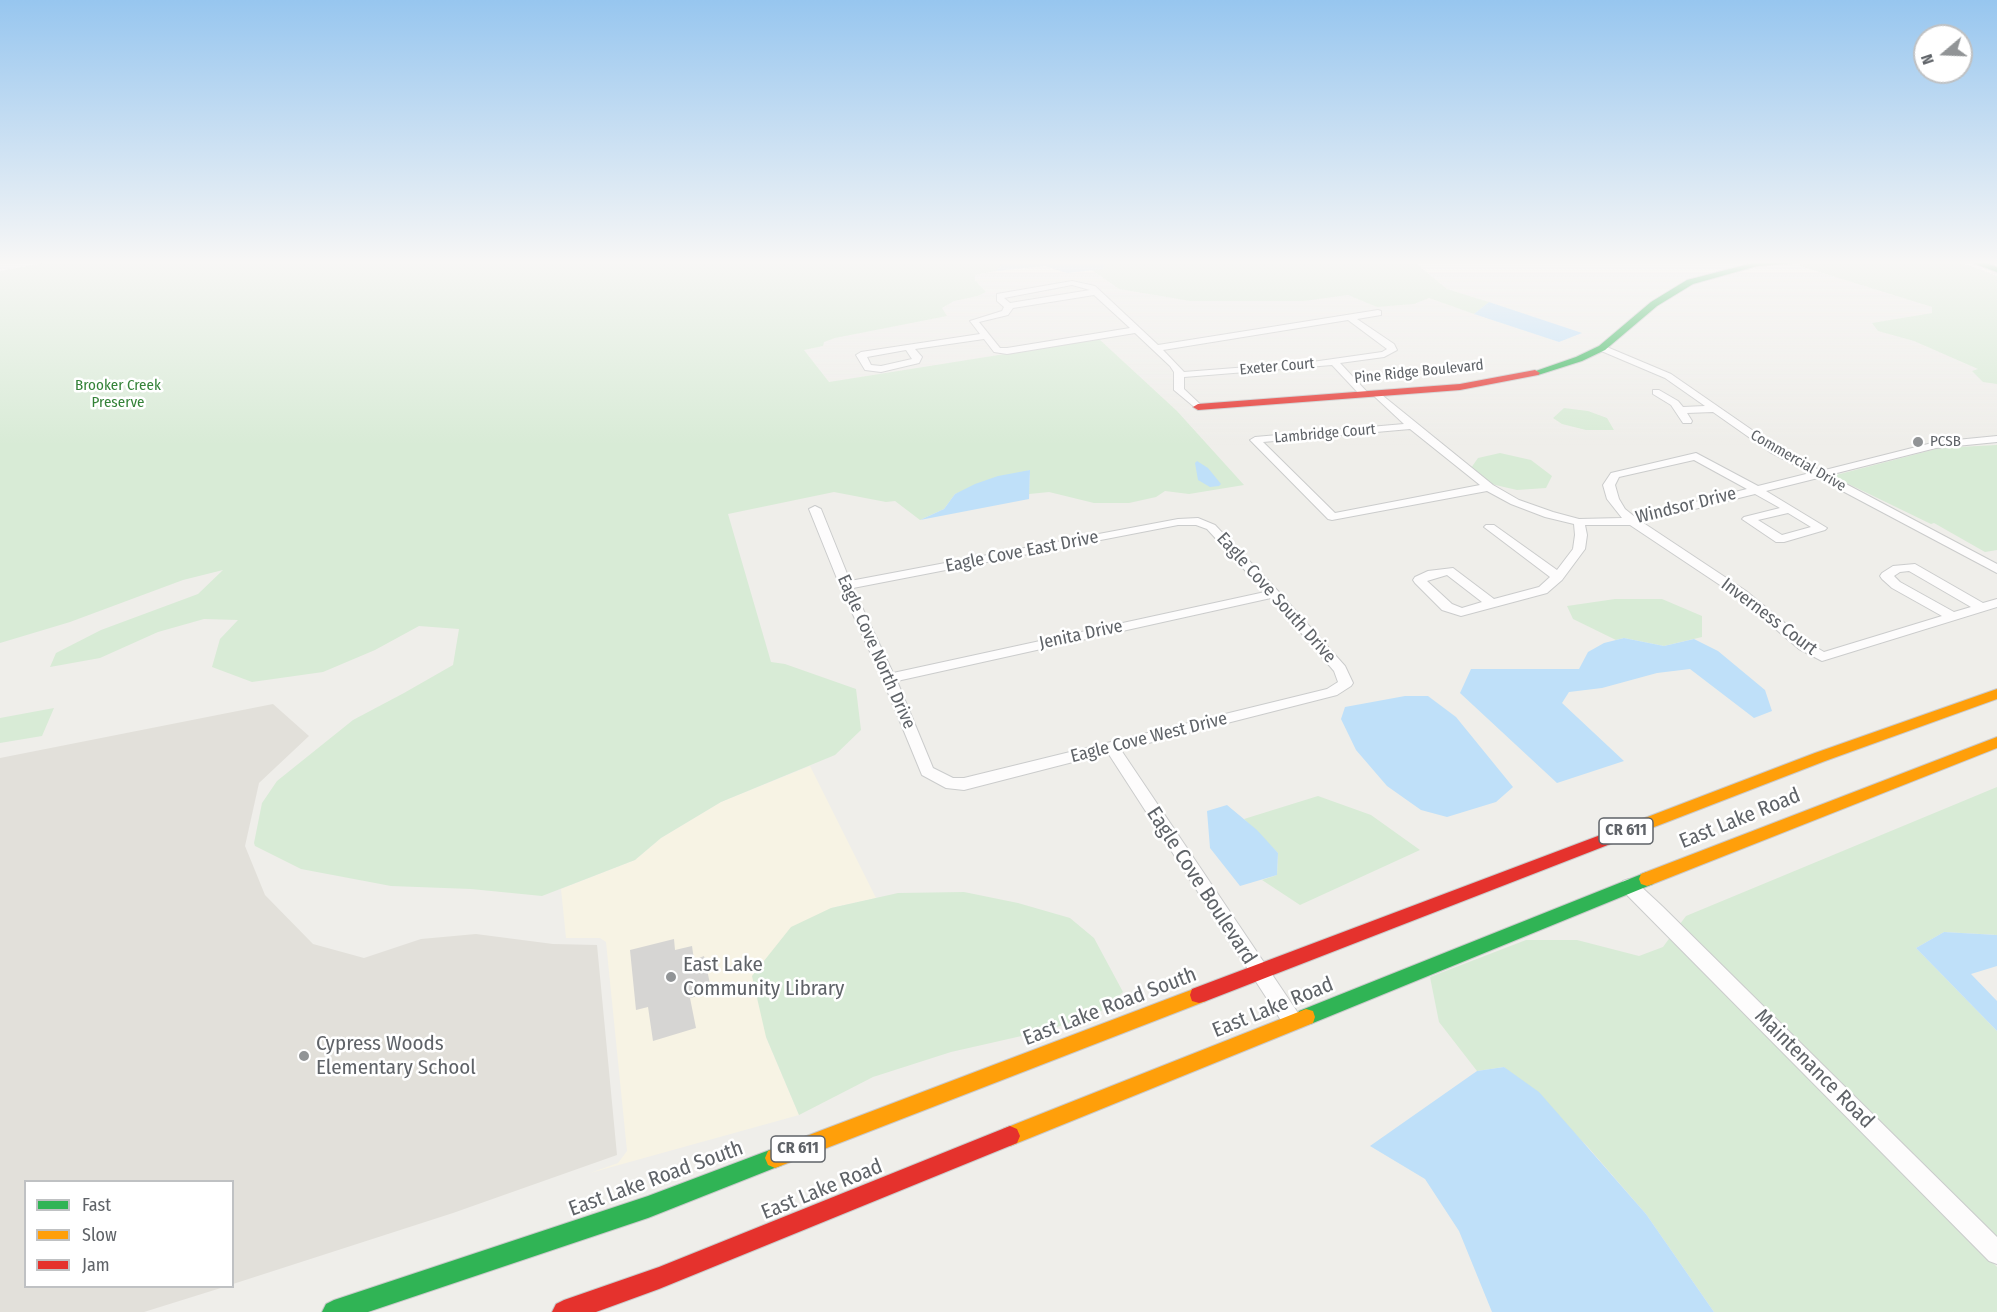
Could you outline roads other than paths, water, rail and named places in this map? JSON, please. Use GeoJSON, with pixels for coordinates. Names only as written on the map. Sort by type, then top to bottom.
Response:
{"type":"FeatureCollection","features":[{"type":"Feature","properties":{"kind":"main road","name":"Pine Ridge Boulevard"},"geometry":{"type":"LineString","coordinates":[[1198,407],[1460,387],[1541,372],[1580,359],[1602,348],[1632,322]]}},
{"type":"Feature","properties":{"kind":"main road","name":"East Lake Road"},"geometry":{"type":"LineString","coordinates":[[1258,972],[1820,757],[1997,694]]}},
{"type":"Feature","properties":{"kind":"main road","name":"East Lake Road"},"geometry":{"type":"LineString","coordinates":[[564,1312],[659,1278],[1629,886],[1997,742]]}},
{"type":"Feature","properties":{"kind":"main road","name":"East Lake Road South"},"geometry":{"type":"LineString","coordinates":[[334,1312],[648,1207],[1258,972]]}},
{"type":"Feature","properties":{"kind":"street"},"geometry":{"type":"LineString","coordinates":[[975,322],[997,350],[1007,351],[1137,330]]}},
{"type":"Feature","properties":{"kind":"street"},"geometry":{"type":"LineString","coordinates":[[1129,322],[1173,364],[1178,375],[1179,390],[1198,407]]}},
{"type":"Feature","properties":{"kind":"street","name":"Exeter Court"},"geometry":{"type":"LineString","coordinates":[[1156,348],[1323,322]]}},
{"type":"Feature","properties":{"kind":"street","name":"Exeter Court"},"geometry":{"type":"LineString","coordinates":[[1178,375],[1334,362],[1384,354],[1392,350],[1391,346],[1356,322]]}},
{"type":"Feature","properties":{"kind":"street"},"geometry":{"type":"LineString","coordinates":[[908,347],[917,357],[916,361],[881,369],[868,368],[861,355],[908,347],[985,336]]}},
{"type":"Feature","properties":{"kind":"street","name":"Commercial Drive"},"geometry":{"type":"LineString","coordinates":[[1602,348],[1668,376],[1774,450],[1997,569]]}},
{"type":"Feature","properties":{"kind":"street","name":"Windsor Drive"},"geometry":{"type":"LineString","coordinates":[[1334,362],[1489,487],[1549,515],[1579,522],[1633,521],[1936,445],[1997,439]]}},
{"type":"Feature","properties":{"kind":"street"},"geometry":{"type":"LineString","coordinates":[[1656,392],[1669,398],[1681,410],[1687,421]]}},
{"type":"Feature","properties":{"kind":"street"},"geometry":{"type":"LineString","coordinates":[[1681,410],[1715,409]]}},
{"type":"Feature","properties":{"kind":"street","name":"Lambridge Court"},"geometry":{"type":"LineString","coordinates":[[1412,426],[1255,440],[1332,517],[1489,487]]}},
{"type":"Feature","properties":{"kind":"street"},"geometry":{"type":"LineString","coordinates":[[1633,521],[1621,511],[1613,499],[1609,485],[1616,476],[1628,471],[1696,456],[1790,509],[1821,528],[1780,539],[1748,519],[1790,509]]}},
{"type":"Feature","properties":{"kind":"street","name":"Eagle Cove North Drive"},"geometry":{"type":"LineString","coordinates":[[815,508],[846,586],[889,678],[927,771],[951,784]]}},
{"type":"Feature","properties":{"kind":"street","name":"Eagle Cove East Drive"},"geometry":{"type":"LineString","coordinates":[[846,586],[1178,522],[1198,521]]}},
{"type":"Feature","properties":{"kind":"street","name":"Eagle Cove South Drive"},"geometry":{"type":"LineString","coordinates":[[1198,521],[1211,527],[1274,594],[1340,669],[1346,683]]}},
{"type":"Feature","properties":{"kind":"street","name":"Inverness Court"},"geometry":{"type":"LineString","coordinates":[[1633,521],[1742,594],[1804,646],[1822,657],[1997,603]]}},
{"type":"Feature","properties":{"kind":"street"},"geometry":{"type":"LineString","coordinates":[[1491,603],[1449,571],[1428,575],[1419,580],[1447,607],[1461,612],[1543,591],[1558,577],[1579,549],[1581,535],[1579,522]]}},
{"type":"Feature","properties":{"kind":"street"},"geometry":{"type":"LineString","coordinates":[[1490,527],[1558,577]]}},
{"type":"Feature","properties":{"kind":"street"},"geometry":{"type":"LineString","coordinates":[[1953,617],[1896,585],[1886,576],[1898,569],[1911,567],[1982,608]]}},
{"type":"Feature","properties":{"kind":"street","name":"Jenita Drive"},"geometry":{"type":"LineString","coordinates":[[889,678],[1274,594]]}},
{"type":"Feature","properties":{"kind":"street","name":"Eagle Cove West Drive"},"geometry":{"type":"LineString","coordinates":[[951,784],[964,784],[1332,692],[1346,683]]}},
{"type":"Feature","properties":{"kind":"street","name":"Eagle Cove Boulevard"},"geometry":{"type":"LineString","coordinates":[[1112,748],[1293,1022]]}},
{"type":"Feature","properties":{"kind":"street","name":"Maintenance Road"},"geometry":{"type":"LineString","coordinates":[[1629,886],[1997,1253]]}},
{"type":"Feature","properties":{"kind":"water"},"geometry":{"type":"Polygon","coordinates":[[[1499,322],[1550,322],[1582,333],[1559,342],[1499,322]]]}},
{"type":"Feature","properties":{"kind":"water"},"geometry":{"type":"Polygon","coordinates":[[[1197,461],[1208,468],[1221,484],[1219,486],[1210,487],[1198,480],[1195,463],[1197,461]]]}},
{"type":"Feature","properties":{"kind":"water"},"geometry":{"type":"Polygon","coordinates":[[[1030,470],[1029,499],[920,520],[944,509],[955,494],[975,484],[998,476],[1030,470]]]}},
{"type":"Feature","properties":{"kind":"water"},"geometry":{"type":"Polygon","coordinates":[[[1624,638],[1664,646],[1694,639],[1718,651],[1765,690],[1772,711],[1754,718],[1690,669],[1657,673],[1602,688],[1569,692],[1562,703],[1624,761],[1557,783],[1460,693],[1471,669],[1579,669],[1588,652],[1604,643],[1624,638]]]}},
{"type":"Feature","properties":{"kind":"water"},"geometry":{"type":"Polygon","coordinates":[[[1405,696],[1428,696],[1456,717],[1513,787],[1496,802],[1447,817],[1421,810],[1387,786],[1356,750],[1341,719],[1345,707],[1405,696]]]}},
{"type":"Feature","properties":{"kind":"water"},"geometry":{"type":"Polygon","coordinates":[[[1227,805],[1257,830],[1278,853],[1277,875],[1240,886],[1210,848],[1207,811],[1227,805]]]}},
{"type":"Feature","properties":{"kind":"water"},"geometry":{"type":"Polygon","coordinates":[[[1944,932],[1997,935],[1997,966],[1971,974],[1997,1001],[1997,1031],[1916,948],[1944,932]]]}},
{"type":"Feature","properties":{"kind":"water"},"geometry":{"type":"Polygon","coordinates":[[[1504,1067],[1539,1092],[1646,1214],[1714,1312],[1492,1312],[1459,1231],[1425,1179],[1370,1146],[1477,1071],[1504,1067]]]}},
{"type":"Feature","properties":{"kind":"place","name":"PCSB"},"geometry":{"type":"Point","coordinates":[1918,442]}},
{"type":"Feature","properties":{"kind":"place","name":"East Lake Community Library"},"geometry":{"type":"Point","coordinates":[671,977]}},
{"type":"Feature","properties":{"kind":"place","name":"Cypress Woods Elementary School"},"geometry":{"type":"Point","coordinates":[304,1056]}},
{"type":"Feature","properties":{"kind":"park label","name":"Brooker Creek Preserve"},"geometry":{"type":"Point","coordinates":[118,394]}}]}
